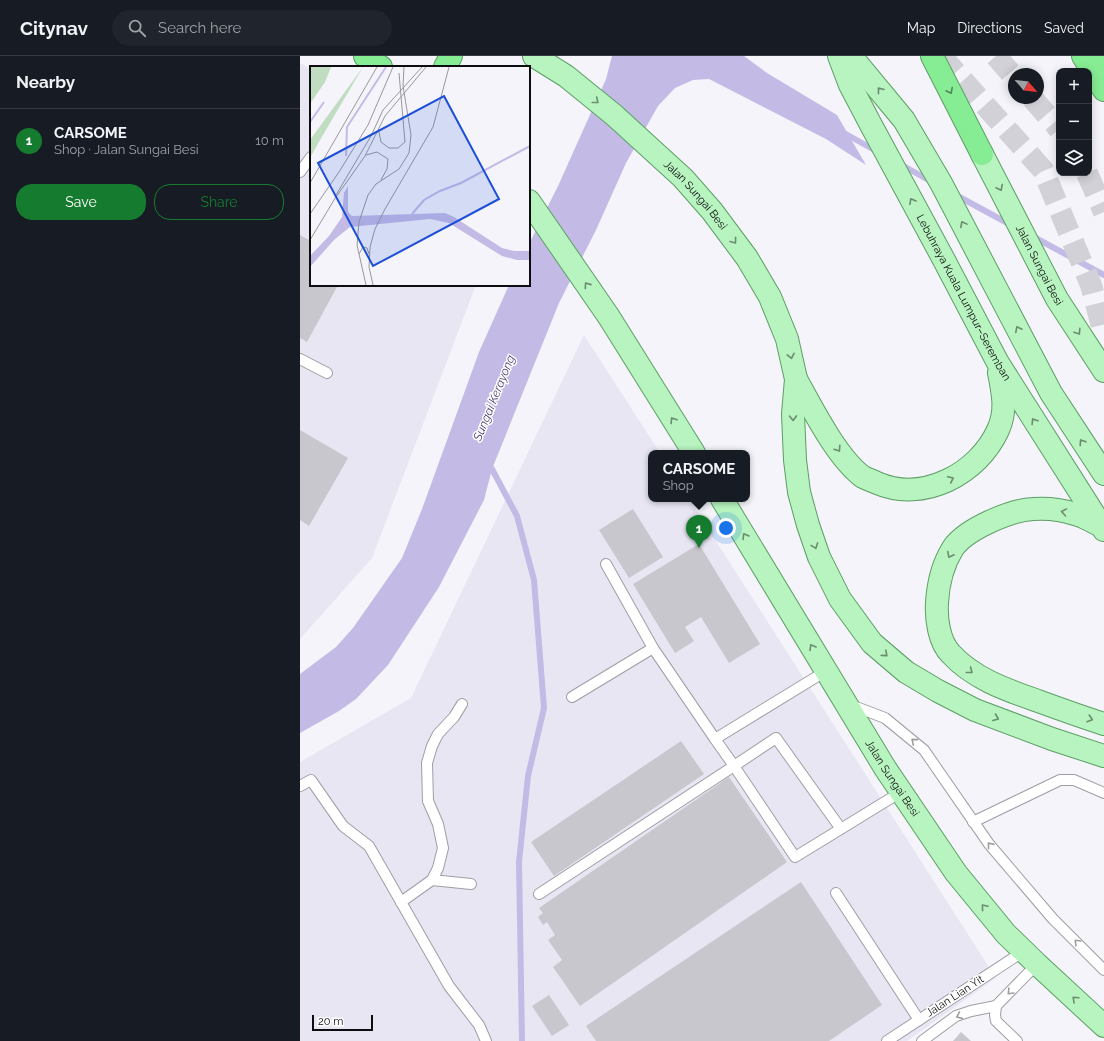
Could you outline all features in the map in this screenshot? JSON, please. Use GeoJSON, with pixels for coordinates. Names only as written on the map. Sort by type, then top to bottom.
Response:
{"type":"FeatureCollection","features":[{"type":"Feature","properties":{"kind":"highway"},"geometry":{"type":"LineString","coordinates":[[445,66],[450,56]]}},
{"type":"Feature","properties":{"kind":"highway"},"geometry":{"type":"LineString","coordinates":[[932,56],[982,154]]}},
{"type":"Feature","properties":{"kind":"highway"},"geometry":{"type":"LineString","coordinates":[[1083,56],[1104,90]]}},
{"type":"Feature","properties":{"kind":"highway"},"geometry":{"type":"LineString","coordinates":[[1101,56],[1104,60]]}},
{"type":"Feature","properties":{"kind":"main road","name":"Jalan Sungai Besi"},"geometry":{"type":"LineString","coordinates":[[534,56],[566,76],[614,115],[683,178],[712,211],[747,258],[770,297],[788,339],[796,379]]}},
{"type":"Feature","properties":{"kind":"main road","name":"Lebuhraya Kuala Lumpur–Seremban"},"geometry":{"type":"LineString","coordinates":[[839,56],[850,85],[998,363],[1102,528]]}},
{"type":"Feature","properties":{"kind":"main road"},"geometry":{"type":"LineString","coordinates":[[851,56],[904,120],[941,183],[1051,393],[1104,474]]}},
{"type":"Feature","properties":{"kind":"main road","name":"Jalan Sungai Besi"},"geometry":{"type":"LineString","coordinates":[[982,154],[1057,299],[1104,371]]}},
{"type":"Feature","properties":{"kind":"main road"},"geometry":{"type":"LineString","coordinates":[[530,202],[609,317],[692,450]]}},
{"type":"Feature","properties":{"kind":"main road"},"geometry":{"type":"LineString","coordinates":[[796,379],[843,456],[863,477],[884,486],[904,490],[931,488],[956,478],[984,454],[999,429],[1004,403],[998,363]]}},
{"type":"Feature","properties":{"kind":"main road"},"geometry":{"type":"LineString","coordinates":[[796,379],[793,414],[795,460],[799,492],[808,525],[819,557],[840,599],[872,643],[906,672],[938,691],[975,710],[1052,739],[1104,756]]}},
{"type":"Feature","properties":{"kind":"main road","name":"Jalan Sungai Besi"},"geometry":{"type":"LineString","coordinates":[[724,502],[885,768],[956,873],[1006,934],[1104,1026]]}},
{"type":"Feature","properties":{"kind":"main road"},"geometry":{"type":"LineString","coordinates":[[1102,528],[1076,514],[1033,508],[991,521],[969,533],[954,547],[945,565],[938,588],[936,612],[940,636],[950,654],[974,674],[1002,689],[1104,724]]}},
{"type":"Feature","properties":{"kind":"lane"},"geometry":{"type":"LineString","coordinates":[[300,172],[310,158]]}},
{"type":"Feature","properties":{"kind":"lane"},"geometry":{"type":"LineString","coordinates":[[300,359],[327,373]]}},
{"type":"Feature","properties":{"kind":"lane"},"geometry":{"type":"LineString","coordinates":[[606,564],[653,648],[795,857],[901,792]]}},
{"type":"Feature","properties":{"kind":"lane"},"geometry":{"type":"LineString","coordinates":[[572,698],[653,648]]}},
{"type":"Feature","properties":{"kind":"lane"},"geometry":{"type":"LineString","coordinates":[[715,739],[826,670]]}},
{"type":"Feature","properties":{"kind":"lane"},"geometry":{"type":"LineString","coordinates":[[401,902],[432,880],[438,868],[443,848],[438,824],[428,802],[427,763],[432,746],[438,734],[454,717],[462,704]]}},
{"type":"Feature","properties":{"kind":"lane"},"geometry":{"type":"LineString","coordinates":[[846,704],[885,718],[924,750],[988,844],[1054,919],[1104,970]]}},
{"type":"Feature","properties":{"kind":"lane"},"geometry":{"type":"LineString","coordinates":[[540,894],[776,738],[841,829]]}},
{"type":"Feature","properties":{"kind":"lane"},"geometry":{"type":"LineString","coordinates":[[300,786],[311,780],[343,826],[369,846],[449,986],[479,1025],[486,1041]]}},
{"type":"Feature","properties":{"kind":"lane"},"geometry":{"type":"LineString","coordinates":[[973,822],[1060,780],[1074,780],[1104,793]]}},
{"type":"Feature","properties":{"kind":"lane"},"geometry":{"type":"LineString","coordinates":[[432,880],[471,884]]}},
{"type":"Feature","properties":{"kind":"lane"},"geometry":{"type":"LineString","coordinates":[[836,893],[919,1020]]}},
{"type":"Feature","properties":{"kind":"lane"},"geometry":{"type":"LineString","coordinates":[[1017,1041],[996,1021],[996,1006],[1031,958]]}},
{"type":"Feature","properties":{"kind":"lane","name":"Jalan Lian Yit"},"geometry":{"type":"LineString","coordinates":[[887,1041],[919,1020],[1031,958]]}},
{"type":"Feature","properties":{"kind":"lane"},"geometry":{"type":"LineString","coordinates":[[922,1041],[956,1016],[971,1011],[996,1006]]}},
{"type":"Feature","properties":{"kind":"shaded area"},"geometry":{"type":"Polygon","coordinates":[[[300,63],[310,68],[310,286],[476,286],[372,558],[300,639],[300,63]]]}},
{"type":"Feature","properties":{"kind":"shaded area"},"geometry":{"type":"Polygon","coordinates":[[[584,335],[658,450],[648,450],[648,502],[691,502],[996,978],[907,1041],[300,1041],[300,762],[411,698],[584,335]]]}},
{"type":"Feature","properties":{"kind":"water","name":"Sungai Kerayong"},"geometry":{"type":"Polygon","coordinates":[[[612,56],[744,56],[767,73],[837,115],[866,165],[826,139],[709,79],[693,80],[675,88],[658,106],[626,163],[596,230],[559,303],[492,469],[484,500],[439,587],[388,665],[356,699],[339,711],[300,733],[300,674],[336,647],[353,628],[402,558],[422,509],[479,352],[509,286],[530,286],[530,242],[558,186],[606,79],[612,56]]]}},
{"type":"Feature","properties":{"kind":"building"},"geometry":{"type":"Polygon","coordinates":[[[300,235],[310,240],[310,286],[337,286],[307,342],[300,338],[300,235]]]}},
{"type":"Feature","properties":{"kind":"building"},"geometry":{"type":"Polygon","coordinates":[[[300,430],[348,458],[309,526],[300,520],[300,430]]]}},
{"type":"Feature","properties":{"kind":"building"},"geometry":{"type":"Polygon","coordinates":[[[633,509],[663,557],[629,578],[599,530],[633,509]]]}},
{"type":"Feature","properties":{"kind":"building"},"geometry":{"type":"Polygon","coordinates":[[[699,544],[760,644],[729,663],[701,617],[685,627],[694,641],[675,653],[633,584],[699,544]]]}},
{"type":"Feature","properties":{"kind":"building"},"geometry":{"type":"Polygon","coordinates":[[[681,741],[704,774],[554,876],[531,842],[681,741]]]}},
{"type":"Feature","properties":{"kind":"building"},"geometry":{"type":"Polygon","coordinates":[[[729,777],[787,862],[580,1006],[553,967],[562,960],[548,940],[555,935],[547,922],[543,925],[538,917],[543,913],[539,908],[729,777]]]}},
{"type":"Feature","properties":{"kind":"building"},"geometry":{"type":"Polygon","coordinates":[[[801,882],[882,1005],[829,1041],[596,1041],[586,1026],[801,882]]]}},
{"type":"Feature","properties":{"kind":"building"},"geometry":{"type":"Polygon","coordinates":[[[549,995],[569,1025],[552,1036],[532,1006],[549,995]]]}},
{"type":"Feature","properties":{"kind":"building"},"geometry":{"type":"Polygon","coordinates":[[[961,1032],[971,1041],[953,1041],[961,1032]]]}},
{"type":"Feature","properties":{"kind":"waterway"},"geometry":{"type":"LineString","coordinates":[[844,133],[878,152]]}},
{"type":"Feature","properties":{"kind":"waterway"},"geometry":{"type":"LineString","coordinates":[[900,164],[932,182]]}},
{"type":"Feature","properties":{"kind":"waterway"},"geometry":{"type":"LineString","coordinates":[[954,194],[1011,225]]}},
{"type":"Feature","properties":{"kind":"waterway"},"geometry":{"type":"LineString","coordinates":[[1032,236],[1104,275]]}},
{"type":"Feature","properties":{"kind":"waterway"},"geometry":{"type":"LineString","coordinates":[[488,463],[517,516],[534,580],[544,708],[528,776],[519,862],[522,1041]]}},
{"type":"Feature","properties":{"kind":"tunnel"},"geometry":{"type":"LineString","coordinates":[[941,56],[1043,170],[1091,285],[1104,334]]}},
{"type":"Feature","properties":{"kind":"tunnel"},"geometry":{"type":"LineString","coordinates":[[996,56],[1008,70]]}},
{"type":"Feature","properties":{"kind":"tunnel"},"geometry":{"type":"LineString","coordinates":[[1037,104],[1056,126]]}},
{"type":"Feature","properties":{"kind":"tunnel"},"geometry":{"type":"LineString","coordinates":[[1088,176],[1104,212]]}},
{"type":"Feature","properties":{"kind":"place","name":"CARSOME"},"geometry":{"type":"Point","coordinates":[699,548]}}]}
